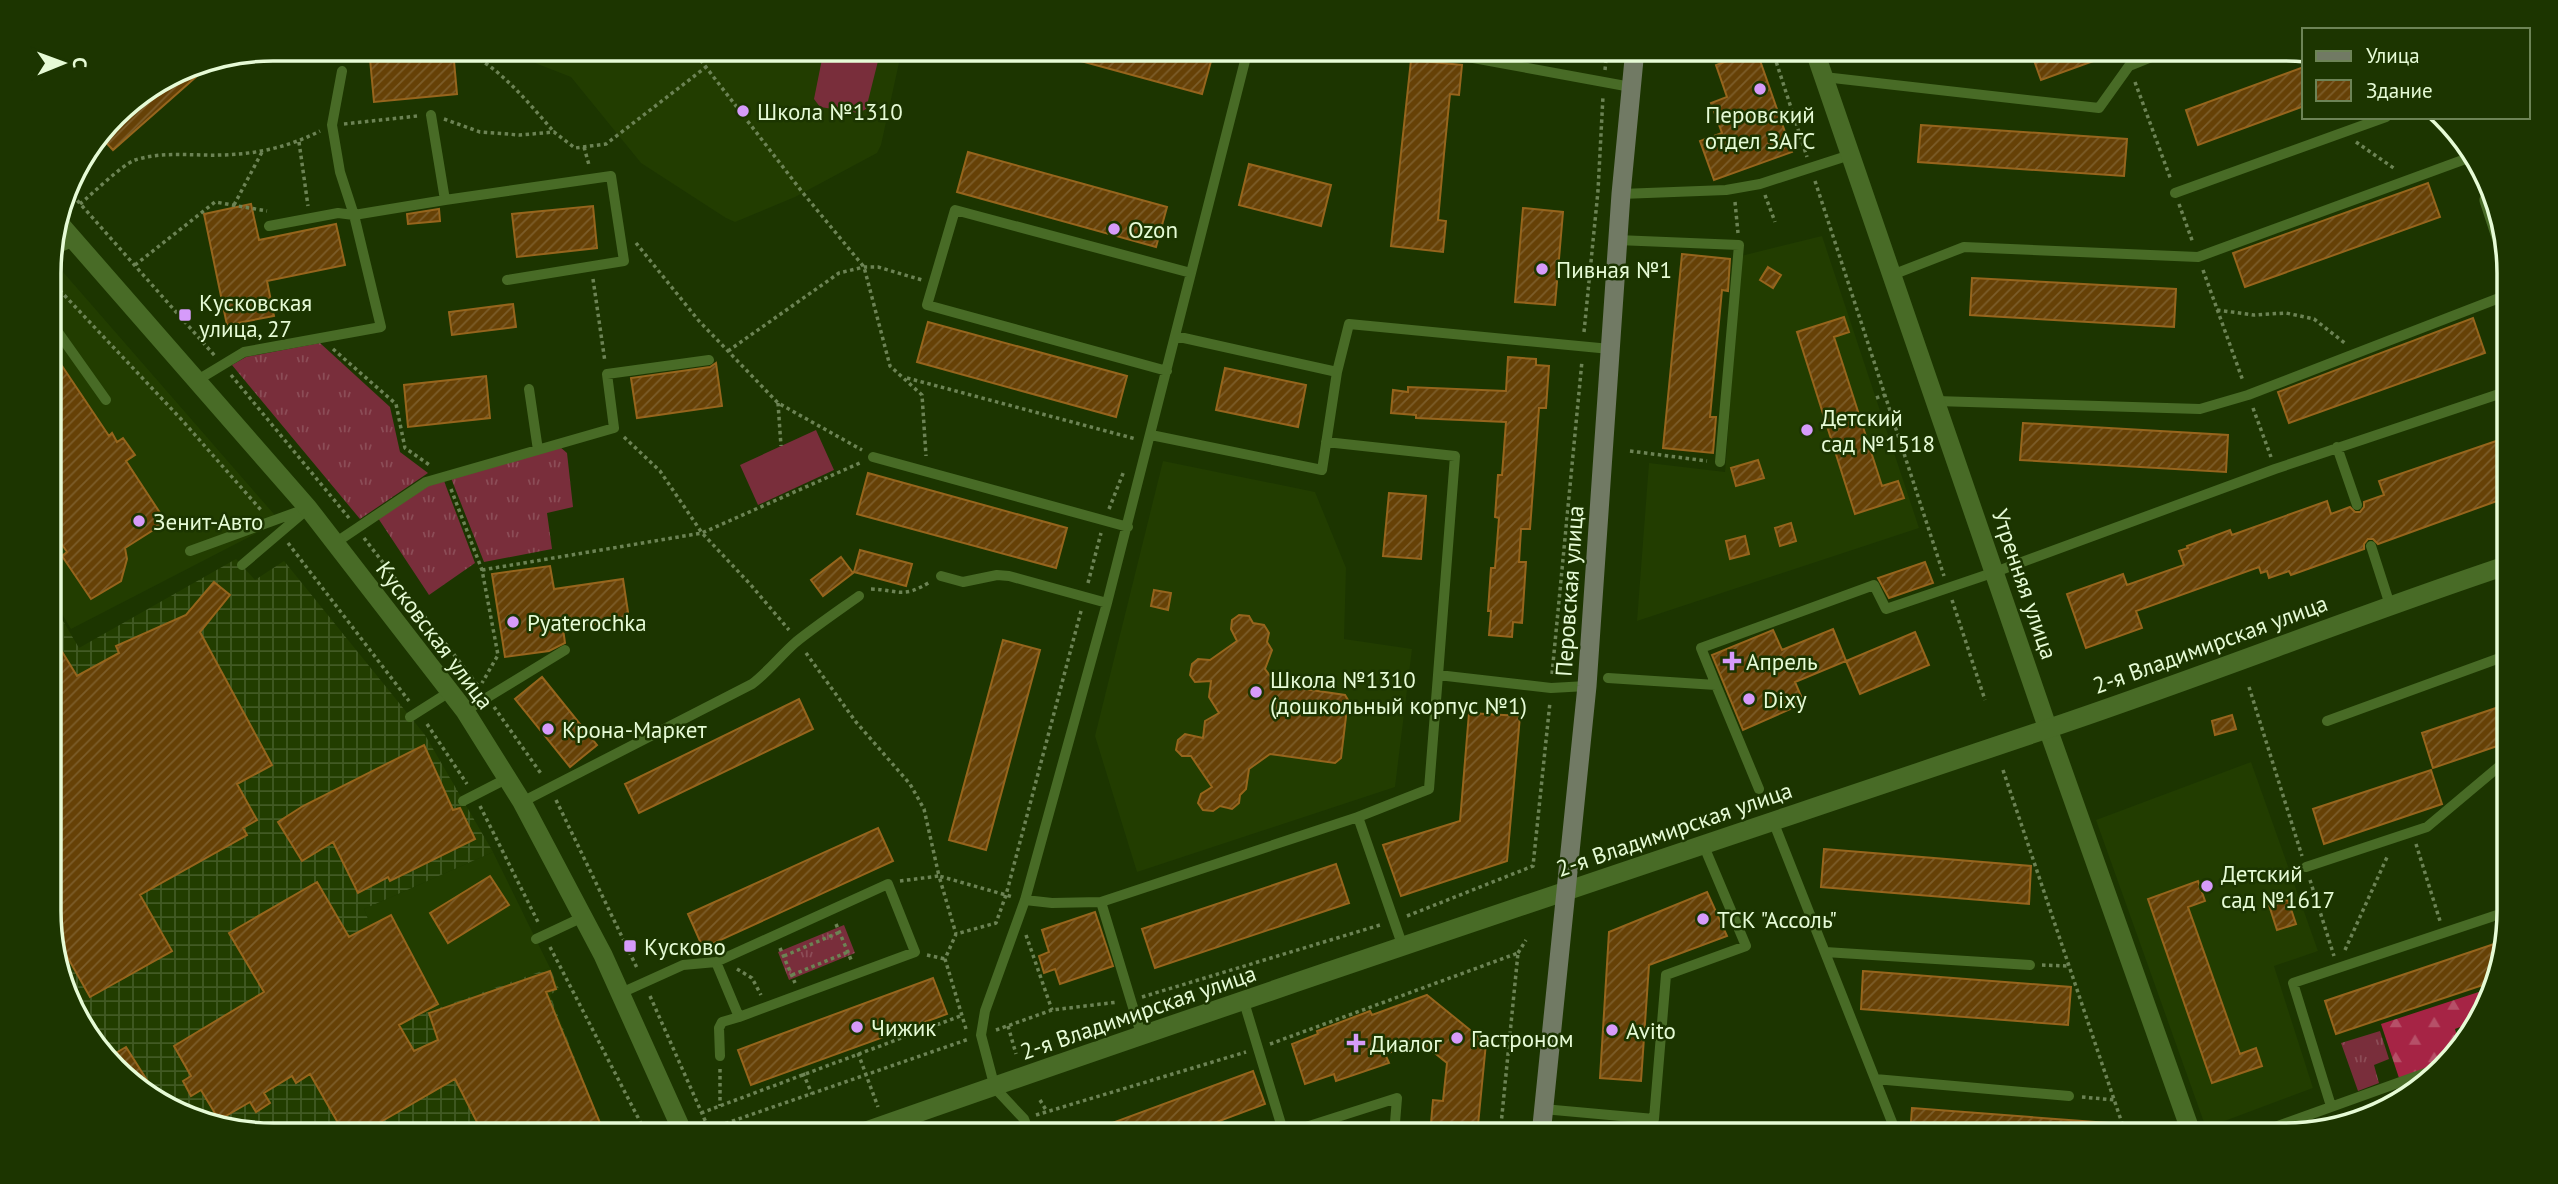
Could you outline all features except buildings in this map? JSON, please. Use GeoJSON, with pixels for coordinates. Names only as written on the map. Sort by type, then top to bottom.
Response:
{"type":"FeatureCollection","features":[{"type":"Feature","properties":{"kind":"main road","name":"Перовская улица"},"geometry":{"type":"LineString","coordinates":[[1542,1122],[1587,685],[1620,194],[1634,61]]}},
{"type":"Feature","properties":{"kind":"street","name":"Утренняя улица"},"geometry":{"type":"LineString","coordinates":[[1818,61],[2048,729],[2187,1122]]}},
{"type":"Feature","properties":{"kind":"street","name":"Кусковская улица"},"geometry":{"type":"LineString","coordinates":[[66,232],[308,508],[465,711],[522,802],[583,917],[621,993],[679,1123]]}},
{"type":"Feature","properties":{"kind":"street","name":"2-я Владимирская улица"},"geometry":{"type":"LineString","coordinates":[[891,1123],[1567,890],[2048,729],[2497,569]]}},
{"type":"Feature","properties":{"kind":"lane"},"geometry":{"type":"LineString","coordinates":[[1025,1123],[995,1087],[981,1035],[985,1011],[1025,900],[1128,527],[1245,61]]}},
{"type":"Feature","properties":{"kind":"lane"},"geometry":{"type":"LineString","coordinates":[[1488,61],[1631,87]]}},
{"type":"Feature","properties":{"kind":"lane"},"geometry":{"type":"LineString","coordinates":[[1824,77],[2099,108],[2129,66],[2141,61]]}},
{"type":"Feature","properties":{"kind":"lane"},"geometry":{"type":"LineString","coordinates":[[196,381],[244,352],[381,327],[355,215],[340,172],[332,125],[342,71]]}},
{"type":"Feature","properties":{"kind":"lane"},"geometry":{"type":"LineString","coordinates":[[431,115],[445,200]]}},
{"type":"Feature","properties":{"kind":"lane"},"geometry":{"type":"LineString","coordinates":[[2175,192],[2380,119]]}},
{"type":"Feature","properties":{"kind":"lane"},"geometry":{"type":"LineString","coordinates":[[1620,194],[1760,184],[1850,155]]}},
{"type":"Feature","properties":{"kind":"lane"},"geometry":{"type":"LineString","coordinates":[[1892,275],[1964,247],[2199,257],[2464,161]]}},
{"type":"Feature","properties":{"kind":"lane"},"geometry":{"type":"LineString","coordinates":[[269,226],[338,213],[355,215],[611,176],[624,261],[507,280]]}},
{"type":"Feature","properties":{"kind":"lane"},"geometry":{"type":"LineString","coordinates":[[1167,371],[927,305],[955,210],[1191,273]]}},
{"type":"Feature","properties":{"kind":"lane"},"geometry":{"type":"LineString","coordinates":[[1618,240],[1739,245],[1720,462]]}},
{"type":"Feature","properties":{"kind":"lane"},"geometry":{"type":"LineString","coordinates":[[1936,401],[2200,408],[2248,395],[2497,299]]}},
{"type":"Feature","properties":{"kind":"lane"},"geometry":{"type":"LineString","coordinates":[[1151,435],[1322,470],[1337,372],[1349,324],[1610,349]]}},
{"type":"Feature","properties":{"kind":"lane"},"geometry":{"type":"LineString","coordinates":[[1175,336],[1337,372]]}},
{"type":"Feature","properties":{"kind":"lane"},"geometry":{"type":"LineString","coordinates":[[62,338],[106,400]]}},
{"type":"Feature","properties":{"kind":"lane"},"geometry":{"type":"LineString","coordinates":[[335,543],[426,482],[614,428],[607,374],[709,360]]}},
{"type":"Feature","properties":{"kind":"lane"},"geometry":{"type":"LineString","coordinates":[[529,389],[538,450]]}},
{"type":"Feature","properties":{"kind":"lane"},"geometry":{"type":"LineString","coordinates":[[1759,789],[1702,649],[1874,585],[1886,609],[2337,447],[2497,395]]}},
{"type":"Feature","properties":{"kind":"lane"},"geometry":{"type":"LineString","coordinates":[[1025,900],[1052,903],[1101,902],[1358,817],[1429,789],[1455,456],[1326,442]]}},
{"type":"Feature","properties":{"kind":"lane"},"geometry":{"type":"LineString","coordinates":[[2337,447],[2357,505]]}},
{"type":"Feature","properties":{"kind":"lane"},"geometry":{"type":"LineString","coordinates":[[873,457],[1128,527]]}},
{"type":"Feature","properties":{"kind":"lane"},"geometry":{"type":"LineString","coordinates":[[190,551],[308,508]]}},
{"type":"Feature","properties":{"kind":"lane"},"geometry":{"type":"LineString","coordinates":[[242,565],[308,508]]}},
{"type":"Feature","properties":{"kind":"lane"},"geometry":{"type":"LineString","coordinates":[[2371,546],[2390,605]]}},
{"type":"Feature","properties":{"kind":"lane"},"geometry":{"type":"LineString","coordinates":[[941,576],[963,582],[997,575],[1009,576],[1107,603]]}},
{"type":"Feature","properties":{"kind":"lane"},"geometry":{"type":"LineString","coordinates":[[522,802],[752,684],[766,674],[777,659],[797,642],[859,596]]}},
{"type":"Feature","properties":{"kind":"lane"},"geometry":{"type":"LineString","coordinates":[[465,711],[565,650]]}},
{"type":"Feature","properties":{"kind":"lane"},"geometry":{"type":"LineString","coordinates":[[2327,721],[2497,659]]}},
{"type":"Feature","properties":{"kind":"lane"},"geometry":{"type":"LineString","coordinates":[[1438,675],[1551,688],[1587,685]]}},
{"type":"Feature","properties":{"kind":"lane"},"geometry":{"type":"LineString","coordinates":[[1608,678],[1716,685]]}},
{"type":"Feature","properties":{"kind":"lane"},"geometry":{"type":"LineString","coordinates":[[414,714],[451,691]]}},
{"type":"Feature","properties":{"kind":"lane"},"geometry":{"type":"LineString","coordinates":[[2305,867],[2427,827],[2497,769]]}},
{"type":"Feature","properties":{"kind":"lane"},"geometry":{"type":"LineString","coordinates":[[463,802],[506,779]]}},
{"type":"Feature","properties":{"kind":"lane"},"geometry":{"type":"LineString","coordinates":[[1358,817],[1403,947]]}},
{"type":"Feature","properties":{"kind":"lane"},"geometry":{"type":"LineString","coordinates":[[1773,821],[1892,1122]]}},
{"type":"Feature","properties":{"kind":"lane"},"geometry":{"type":"LineString","coordinates":[[1543,1109],[1654,1119],[1665,975],[1746,946],[1703,844]]}},
{"type":"Feature","properties":{"kind":"lane"},"geometry":{"type":"LineString","coordinates":[[621,993],[683,965],[717,963],[888,884],[915,952],[723,1022],[719,1028],[720,1056]]}},
{"type":"Feature","properties":{"kind":"lane"},"geometry":{"type":"LineString","coordinates":[[1101,902],[1142,1037]]}},
{"type":"Feature","properties":{"kind":"lane"},"geometry":{"type":"LineString","coordinates":[[2331,1106],[2293,983],[2497,915]]}},
{"type":"Feature","properties":{"kind":"lane"},"geometry":{"type":"LineString","coordinates":[[540,937],[583,917]]}},
{"type":"Feature","properties":{"kind":"lane"},"geometry":{"type":"LineString","coordinates":[[1825,952],[2029,965]]}},
{"type":"Feature","properties":{"kind":"lane"},"geometry":{"type":"LineString","coordinates":[[717,963],[739,1017]]}},
{"type":"Feature","properties":{"kind":"lane"},"geometry":{"type":"LineString","coordinates":[[1244,1002],[1279,1123]]}},
{"type":"Feature","properties":{"kind":"lane"},"geometry":{"type":"LineString","coordinates":[[2288,1122],[2418,1075]]}},
{"type":"Feature","properties":{"kind":"lane"},"geometry":{"type":"LineString","coordinates":[[1875,1079],[2069,1096]]}},
{"type":"Feature","properties":{"kind":"lane"},"geometry":{"type":"LineString","coordinates":[[1319,1122],[1397,1098],[1395,1122]]}},
{"type":"Feature","properties":{"kind":"path"},"geometry":{"type":"LineString","coordinates":[[482,61],[522,94],[554,132],[575,148],[606,144],[706,68]]}},
{"type":"Feature","properties":{"kind":"path"},"geometry":{"type":"LineString","coordinates":[[701,61],[864,267],[890,366],[922,395],[927,471]]}},
{"type":"Feature","properties":{"kind":"path"},"geometry":{"type":"LineString","coordinates":[[1776,61],[1985,700]]}},
{"type":"Feature","properties":{"kind":"path"},"geometry":{"type":"LineString","coordinates":[[728,1123],[1052,1010],[1131,1000],[1393,921],[1533,866],[1598,191],[1604,83]]}},
{"type":"Feature","properties":{"kind":"path"},"geometry":{"type":"LineString","coordinates":[[80,204],[133,160],[173,155],[262,152],[299,142],[332,125],[431,115],[480,132],[520,135],[554,132]]}},
{"type":"Feature","properties":{"kind":"path"},"geometry":{"type":"LineString","coordinates":[[2342,133],[2410,180]]}},
{"type":"Feature","properties":{"kind":"path"},"geometry":{"type":"LineString","coordinates":[[299,142],[310,218]]}},
{"type":"Feature","properties":{"kind":"path"},"geometry":{"type":"LineString","coordinates":[[234,205],[262,152]]}},
{"type":"Feature","properties":{"kind":"path"},"geometry":{"type":"LineString","coordinates":[[1733,188],[1739,245]]}},
{"type":"Feature","properties":{"kind":"path"},"geometry":{"type":"LineString","coordinates":[[135,265],[215,202],[272,212]]}},
{"type":"Feature","properties":{"kind":"path"},"geometry":{"type":"LineString","coordinates":[[618,221],[699,321],[778,403],[873,457]]}},
{"type":"Feature","properties":{"kind":"path"},"geometry":{"type":"LineString","coordinates":[[592,267],[607,374]]}},
{"type":"Feature","properties":{"kind":"path"},"geometry":{"type":"LineString","coordinates":[[728,351],[839,273],[864,267],[878,267],[933,283]]}},
{"type":"Feature","properties":{"kind":"path"},"geometry":{"type":"LineString","coordinates":[[62,293],[181,419],[271,522]]}},
{"type":"Feature","properties":{"kind":"path"},"geometry":{"type":"LineString","coordinates":[[2217,310],[2254,315],[2286,313],[2314,319],[2353,353]]}},
{"type":"Feature","properties":{"kind":"path"},"geometry":{"type":"LineString","coordinates":[[321,338],[396,404],[405,448],[446,476],[482,570],[498,655],[479,687]]}},
{"type":"Feature","properties":{"kind":"path"},"geometry":{"type":"LineString","coordinates":[[905,378],[1137,439],[1140,427]]}},
{"type":"Feature","properties":{"kind":"path"},"geometry":{"type":"LineString","coordinates":[[1875,398],[1885,395]]}},
{"type":"Feature","properties":{"kind":"path"},"geometry":{"type":"LineString","coordinates":[[778,403],[781,446]]}},
{"type":"Feature","properties":{"kind":"path"},"geometry":{"type":"LineString","coordinates":[[614,428],[660,471],[702,533],[750,584],[823,674],[856,722],[909,784],[924,808],[939,876],[956,934],[945,959],[969,1039]]}},
{"type":"Feature","properties":{"kind":"path"},"geometry":{"type":"LineString","coordinates":[[1629,451],[1720,462]]}},
{"type":"Feature","properties":{"kind":"path"},"geometry":{"type":"LineString","coordinates":[[482,570],[702,533],[873,457]]}},
{"type":"Feature","properties":{"kind":"path"},"geometry":{"type":"LineString","coordinates":[[996,923],[1006,895],[1104,520],[1128,463]]}},
{"type":"Feature","properties":{"kind":"path"},"geometry":{"type":"LineString","coordinates":[[280,533],[414,714],[442,743],[474,797],[540,937],[640,1123]]}},
{"type":"Feature","properties":{"kind":"path"},"geometry":{"type":"LineString","coordinates":[[859,596],[872,589],[910,593],[941,576]]}},
{"type":"Feature","properties":{"kind":"path"},"geometry":{"type":"LineString","coordinates":[[2249,687],[2337,968]]}},
{"type":"Feature","properties":{"kind":"path"},"geometry":{"type":"LineString","coordinates":[[2003,770],[2122,1122]]}},
{"type":"Feature","properties":{"kind":"path"},"geometry":{"type":"LineString","coordinates":[[2412,832],[2443,933]]}},
{"type":"Feature","properties":{"kind":"path"},"geometry":{"type":"LineString","coordinates":[[2337,968],[2396,837]]}},
{"type":"Feature","properties":{"kind":"path"},"geometry":{"type":"LineString","coordinates":[[888,884],[939,876],[1025,900]]}},
{"type":"Feature","properties":{"kind":"path"},"geometry":{"type":"LineString","coordinates":[[830,909],[857,973]]}},
{"type":"Feature","properties":{"kind":"path"},"geometry":{"type":"LineString","coordinates":[[956,934],[996,923],[1023,932],[1028,937],[1052,1010]]}},
{"type":"Feature","properties":{"kind":"path"},"geometry":{"type":"LineString","coordinates":[[783,956],[840,932]]}},
{"type":"Feature","properties":{"kind":"path"},"geometry":{"type":"LineString","coordinates":[[774,935],[800,994]]}},
{"type":"Feature","properties":{"kind":"path"},"geometry":{"type":"LineString","coordinates":[[1501,1122],[1518,953],[1526,940]]}},
{"type":"Feature","properties":{"kind":"path"},"geometry":{"type":"LineString","coordinates":[[792,975],[848,951]]}},
{"type":"Feature","properties":{"kind":"path"},"geometry":{"type":"LineString","coordinates":[[1014,1123],[1258,1049],[1518,953]]}},
{"type":"Feature","properties":{"kind":"path"},"geometry":{"type":"LineString","coordinates":[[717,963],[739,970],[752,978],[766,1007]]}},
{"type":"Feature","properties":{"kind":"path"},"geometry":{"type":"LineString","coordinates":[[2029,965],[2069,966]]}},
{"type":"Feature","properties":{"kind":"path"},"geometry":{"type":"LineString","coordinates":[[701,1113],[963,1015]]}},
{"type":"Feature","properties":{"kind":"path"},"geometry":{"type":"LineString","coordinates":[[1008,1026],[1016,1054]]}},
{"type":"Feature","properties":{"kind":"path"},"geometry":{"type":"LineString","coordinates":[[858,1053],[883,1123]]}},
{"type":"Feature","properties":{"kind":"path"},"geometry":{"type":"LineString","coordinates":[[720,1056],[720,1106]]}},
{"type":"Feature","properties":{"kind":"path"},"geometry":{"type":"LineString","coordinates":[[803,1073],[812,1094]]}},
{"type":"Feature","properties":{"kind":"path"},"geometry":{"type":"LineString","coordinates":[[2069,1096],[2115,1100]]}},
{"type":"Feature","properties":{"kind":"path"},"geometry":{"type":"LineString","coordinates":[[1040,1100],[1046,1111]]}},
{"type":"Feature","properties":{"kind":"shaded area","name":"Школа №1310"},"geometry":{"type":"Polygon","coordinates":[[[530,61],[899,61],[877,153],[795,197],[735,222],[641,163],[571,77],[530,61]]]}},
{"type":"Feature","properties":{"kind":"shaded area","name":"Детский сад №1518"},"geometry":{"type":"Polygon","coordinates":[[[1822,236],[1919,528],[1637,621],[1649,463],[1725,472],[1741,256],[1822,236]]]}},
{"type":"Feature","properties":{"kind":"shaded area"},"geometry":{"type":"Polygon","coordinates":[[[62,271],[280,521],[71,629],[61,613],[62,271]]]}},
{"type":"Feature","properties":{"kind":"shaded area","name":"Школа №1310 (дошкольный корпус №1)"},"geometry":{"type":"Polygon","coordinates":[[[1163,461],[1315,492],[1346,568],[1344,639],[1412,649],[1395,787],[1137,872],[1095,736],[1163,461]]]}},
{"type":"Feature","properties":{"kind":"shaded area"},"geometry":{"type":"Polygon","coordinates":[[[236,559],[255,580],[284,561],[425,735],[493,852],[364,909],[408,1019],[550,968],[559,989],[550,995],[600,1123],[246,1121],[192,1107],[144,1079],[123,1061],[105,1040],[77,992],[63,938],[61,618],[79,648],[236,559]]]}},
{"type":"Feature","properties":{"kind":"shaded area","name":"Детский сад №1617"},"geometry":{"type":"Polygon","coordinates":[[[2251,762],[2318,951],[2274,966],[2313,1088],[2222,1122],[2204,1122],[2096,820],[2251,762]]]}},
{"type":"Feature","properties":{"kind":"shaded area"},"geometry":{"type":"Polygon","coordinates":[[[493,852],[550,968],[409,1019],[364,909],[493,852]]]}},
{"type":"Feature","properties":{"kind":"green space"},"geometry":{"type":"Polygon","coordinates":[[[822,61],[878,61],[866,109],[859,113],[820,107],[814,99],[822,61]]]}},
{"type":"Feature","properties":{"kind":"green space"},"geometry":{"type":"Polygon","coordinates":[[[320,343],[390,407],[400,452],[428,473],[360,519],[232,365],[246,357],[320,343]]]}},
{"type":"Feature","properties":{"kind":"green space"},"geometry":{"type":"Polygon","coordinates":[[[816,430],[834,470],[758,505],[740,465],[816,430]]]}},
{"type":"Feature","properties":{"kind":"green space"},"geometry":{"type":"Polygon","coordinates":[[[560,447],[567,453],[573,507],[547,513],[552,549],[484,562],[451,478],[560,447]]]}},
{"type":"Feature","properties":{"kind":"green space"},"geometry":{"type":"Polygon","coordinates":[[[444,481],[475,563],[429,595],[378,518],[428,486],[444,481]]]}},
{"type":"Feature","properties":{"kind":"green space"},"geometry":{"type":"Polygon","coordinates":[[[844,925],[855,953],[789,980],[778,952],[844,925]]]}},
{"type":"Feature","properties":{"kind":"green space"},"geometry":{"type":"Polygon","coordinates":[[[2481,991],[2462,1026],[2455,1029],[2457,1035],[2453,1040],[2435,1061],[2425,1069],[2399,1078],[2381,1024],[2481,991]]]}},
{"type":"Feature","properties":{"kind":"green space"},"geometry":{"type":"Polygon","coordinates":[[[2380,1031],[2389,1059],[2374,1065],[2379,1083],[2358,1091],[2341,1043],[2380,1031]]]}},
{"type":"Feature","properties":{"kind":"place","name":"Перовский отдел ЗАГС"},"geometry":{"type":"Point","coordinates":[1760,89]}},
{"type":"Feature","properties":{"kind":"place","name":"Школа №1310"},"geometry":{"type":"Point","coordinates":[743,111]}},
{"type":"Feature","properties":{"kind":"place","name":"Ozon"},"geometry":{"type":"Point","coordinates":[1114,229]}},
{"type":"Feature","properties":{"kind":"place","name":"Пивная №1"},"geometry":{"type":"Point","coordinates":[1542,269]}},
{"type":"Feature","properties":{"kind":"place","name":"Кусковская улица, 27"},"geometry":{"type":"Point","coordinates":[185,315]}},
{"type":"Feature","properties":{"kind":"place","name":"Детский сад №1518"},"geometry":{"type":"Point","coordinates":[1807,430]}},
{"type":"Feature","properties":{"kind":"place","name":"Зенит-Авто"},"geometry":{"type":"Point","coordinates":[139,521]}},
{"type":"Feature","properties":{"kind":"place","name":"Pyaterochka"},"geometry":{"type":"Point","coordinates":[513,622]}},
{"type":"Feature","properties":{"kind":"place","name":"Апрель"},"geometry":{"type":"Point","coordinates":[1732,661]}},
{"type":"Feature","properties":{"kind":"place","name":"Школа №1310 (дошкольный корпус №1)"},"geometry":{"type":"Point","coordinates":[1256,692]}},
{"type":"Feature","properties":{"kind":"place","name":"Dixy"},"geometry":{"type":"Point","coordinates":[1749,699]}},
{"type":"Feature","properties":{"kind":"place","name":"Крона-Маркет"},"geometry":{"type":"Point","coordinates":[548,729]}},
{"type":"Feature","properties":{"kind":"place","name":"Детский сад №1617"},"geometry":{"type":"Point","coordinates":[2207,886]}},
{"type":"Feature","properties":{"kind":"place","name":"ТСК \"Ассоль\""},"geometry":{"type":"Point","coordinates":[1703,919]}},
{"type":"Feature","properties":{"kind":"place","name":"Кусково"},"geometry":{"type":"Point","coordinates":[630,946]}},
{"type":"Feature","properties":{"kind":"place","name":"Чижик"},"geometry":{"type":"Point","coordinates":[857,1027]}},
{"type":"Feature","properties":{"kind":"place","name":"Avito"},"geometry":{"type":"Point","coordinates":[1612,1030]}},
{"type":"Feature","properties":{"kind":"place","name":"Гастроном"},"geometry":{"type":"Point","coordinates":[1457,1038]}},
{"type":"Feature","properties":{"kind":"place","name":"Диалог"},"geometry":{"type":"Point","coordinates":[1356,1043]}}]}
